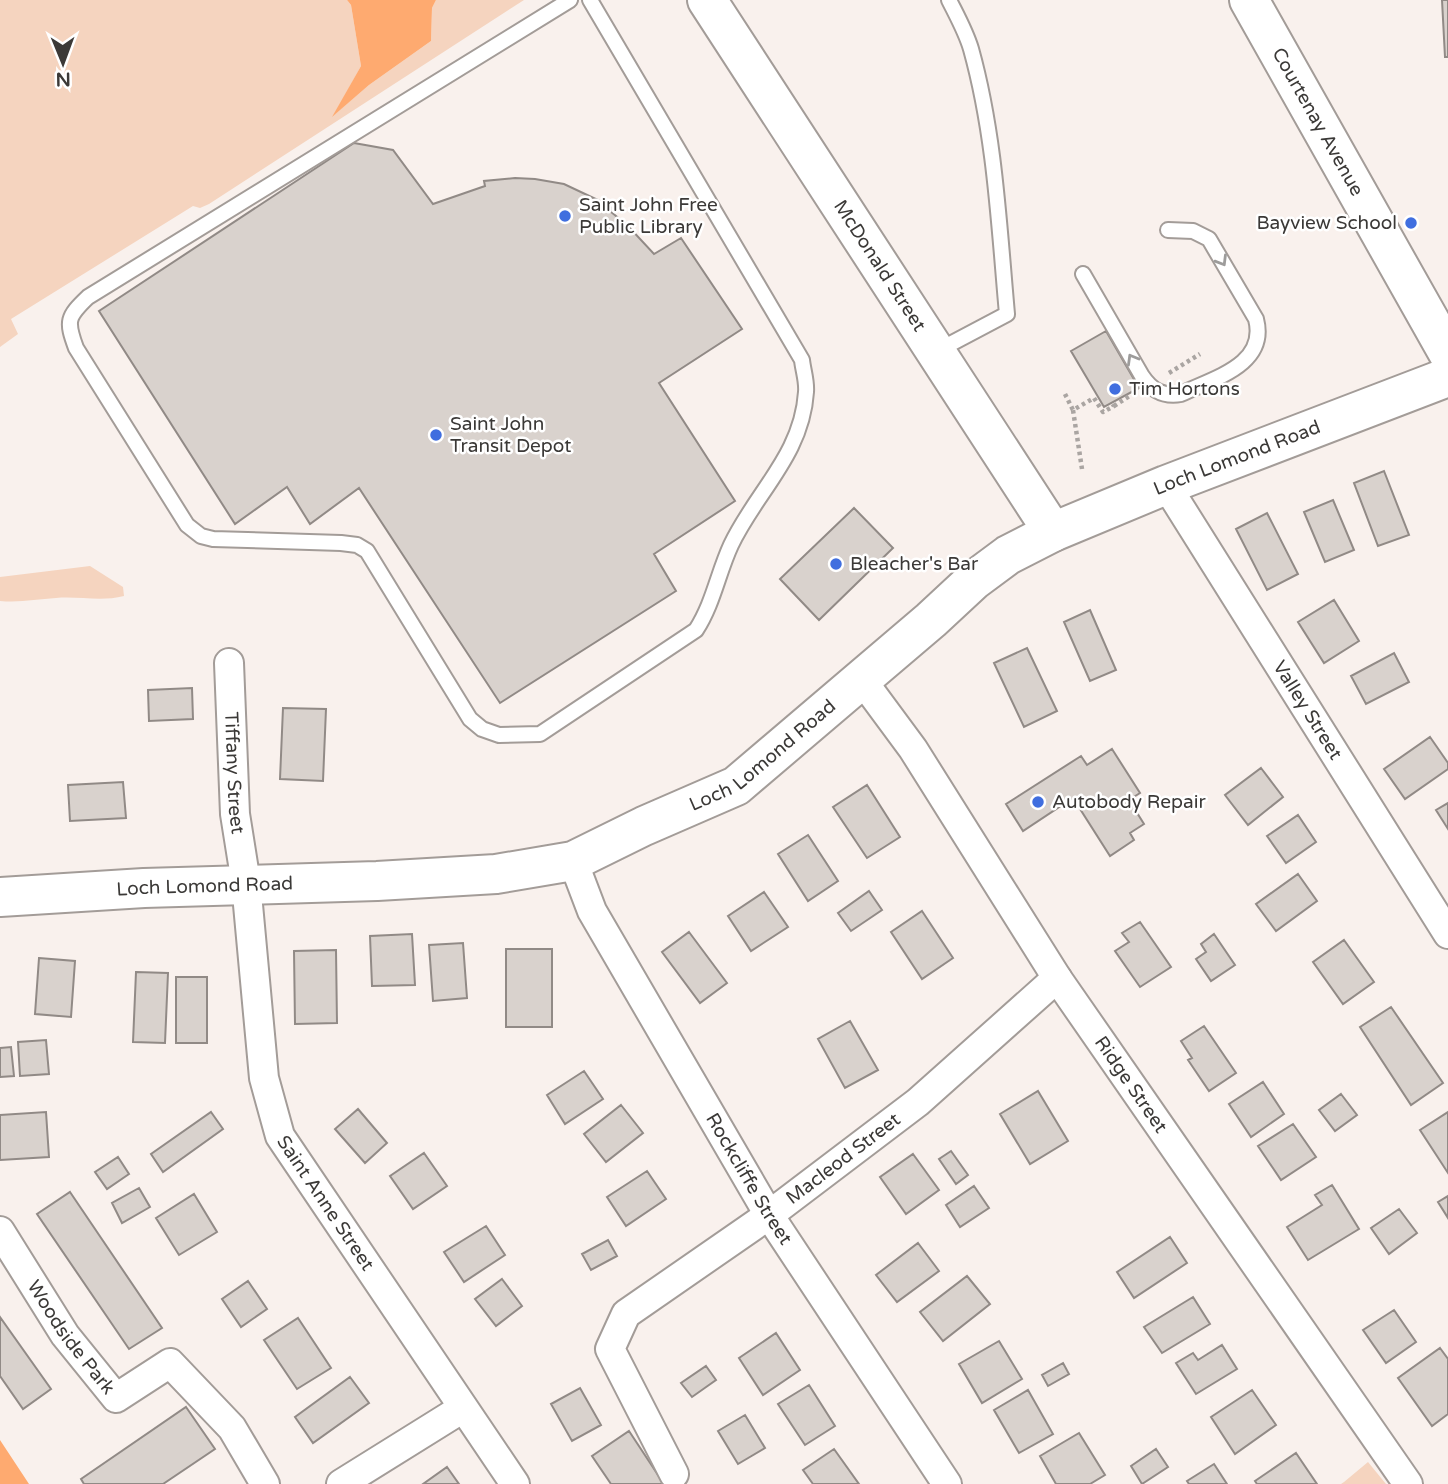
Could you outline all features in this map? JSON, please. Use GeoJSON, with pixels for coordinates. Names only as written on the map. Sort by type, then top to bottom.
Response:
{"type":"FeatureCollection","features":[{"type":"Feature","properties":{"kind":"main road","name":"McDonald Street"},"geometry":{"type":"LineString","coordinates":[[707,0],[1053,532]]}},
{"type":"Feature","properties":{"kind":"main road","name":"Courtenay Avenue"},"geometry":{"type":"LineString","coordinates":[[1249,0],[1448,353]]}},
{"type":"Feature","properties":{"kind":"main road","name":"Loch Lomond Road"},"geometry":{"type":"LineString","coordinates":[[0,897],[246,883],[377,881],[496,874],[573,861],[644,826],[736,786],[862,680],[973,581],[1008,555],[1053,532],[1167,485],[1448,377]]}},
{"type":"Feature","properties":{"kind":"street","name":"Valley Street"},"geometry":{"type":"LineString","coordinates":[[1167,485],[1448,934]]}},
{"type":"Feature","properties":{"kind":"street","name":"Tiffany Street"},"geometry":{"type":"LineString","coordinates":[[229,663],[235,814],[246,883]]}},
{"type":"Feature","properties":{"kind":"street","name":"Ridge Street"},"geometry":{"type":"LineString","coordinates":[[862,680],[913,749],[1057,978],[1408,1484]]}},
{"type":"Feature","properties":{"kind":"street","name":"Rockcliffe Street"},"geometry":{"type":"LineString","coordinates":[[573,861],[592,911],[769,1214],[947,1484]]}},
{"type":"Feature","properties":{"kind":"street","name":"Saint Anne Street"},"geometry":{"type":"LineString","coordinates":[[246,883],[264,1077],[281,1136],[515,1484]]}},
{"type":"Feature","properties":{"kind":"street","name":"Macleod Street"},"geometry":{"type":"LineString","coordinates":[[674,1474],[610,1349],[626,1314],[769,1214],[918,1102],[1057,978]]}},
{"type":"Feature","properties":{"kind":"street","name":"Woodside Park"},"geometry":{"type":"LineString","coordinates":[[0,1231],[65,1335],[116,1398],[170,1363],[232,1428],[265,1484]]}},
{"type":"Feature","properties":{"kind":"street"},"geometry":{"type":"LineString","coordinates":[[341,1484],[463,1408]]}},
{"type":"Feature","properties":{"kind":"lane"},"geometry":{"type":"LineString","coordinates":[[570,0],[88,298],[72,313],[68,327],[76,348],[187,525],[201,536],[213,539],[341,543],[357,545],[367,551],[470,719],[482,729],[499,735],[540,734],[696,630],[706,615],[731,545],[792,448],[807,389],[802,360],[590,0]]}},
{"type":"Feature","properties":{"kind":"lane"},"geometry":{"type":"LineString","coordinates":[[935,351],[1007,314],[1000,228],[987,128],[971,47],[949,0]]}},
{"type":"Feature","properties":{"kind":"lane"},"geometry":{"type":"LineString","coordinates":[[1083,274],[1142,376],[1155,391],[1181,394],[1239,366],[1249,358],[1256,347],[1256,318],[1209,239],[1193,231],[1168,230]]}},
{"type":"Feature","properties":{"kind":"path"},"geometry":{"type":"LineString","coordinates":[[1065,394],[1073,410],[1082,469]]}},
{"type":"Feature","properties":{"kind":"path"},"geometry":{"type":"LineString","coordinates":[[1073,410],[1094,398],[1103,412],[1114,406],[1112,403]]}},
{"type":"Feature","properties":{"kind":"shaded area"},"geometry":{"type":"Polygon","coordinates":[[[0,0],[347,0],[351,5],[361,66],[334,115],[369,85],[431,41],[432,8],[436,0],[524,0],[209,204],[200,208],[193,206],[11,319],[18,334],[0,347],[0,0]]]}},
{"type":"Feature","properties":{"kind":"shaded area"},"geometry":{"type":"Polygon","coordinates":[[[347,0],[436,0],[432,8],[431,41],[369,85],[332,117],[361,66],[351,5],[347,0]]]}},
{"type":"Feature","properties":{"kind":"shaded area"},"geometry":{"type":"Polygon","coordinates":[[[90,566],[123,587],[124,596],[107,599],[0,601],[0,577],[90,566]]]}},
{"type":"Feature","properties":{"kind":"shaded area"},"geometry":{"type":"Polygon","coordinates":[[[0,1440],[29,1484],[0,1484],[0,1440]]]}},
{"type":"Feature","properties":{"kind":"shaded area"},"geometry":{"type":"Polygon","coordinates":[[[1368,1462],[1386,1484],[1341,1484],[1344,1482],[1368,1462]]]}},
{"type":"Feature","properties":{"kind":"building"},"geometry":{"type":"Polygon","coordinates":[[[1442,0],[1448,0],[1448,57],[1445,57],[1442,0]]]}},
{"type":"Feature","properties":{"kind":"building","name":"Saint John Transit Depot"},"geometry":{"type":"Polygon","coordinates":[[[354,143],[393,150],[433,204],[485,186],[484,181],[535,179],[564,184],[612,208],[610,211],[654,254],[681,238],[742,329],[659,383],[735,501],[654,554],[676,591],[500,703],[359,488],[310,524],[287,487],[235,524],[99,311],[354,143]]]}},
{"type":"Feature","properties":{"kind":"building"},"geometry":{"type":"Polygon","coordinates":[[[1106,331],[1139,388],[1104,407],[1071,351],[1106,331]]]}},
{"type":"Feature","properties":{"kind":"building"},"geometry":{"type":"Polygon","coordinates":[[[1384,471],[1409,535],[1378,546],[1354,483],[1384,471]]]}},
{"type":"Feature","properties":{"kind":"building"},"geometry":{"type":"Polygon","coordinates":[[[1333,500],[1354,550],[1325,562],[1304,512],[1333,500]]]}},
{"type":"Feature","properties":{"kind":"building","name":"Bleacher's Bar"},"geometry":{"type":"Polygon","coordinates":[[[854,508],[893,548],[819,620],[780,579],[854,508]]]}},
{"type":"Feature","properties":{"kind":"building"},"geometry":{"type":"Polygon","coordinates":[[[1267,513],[1298,574],[1267,590],[1236,529],[1267,513]]]}},
{"type":"Feature","properties":{"kind":"building"},"geometry":{"type":"Polygon","coordinates":[[[1334,600],[1359,641],[1324,663],[1298,622],[1334,600]]]}},
{"type":"Feature","properties":{"kind":"building"},"geometry":{"type":"Polygon","coordinates":[[[1090,610],[1116,670],[1090,681],[1064,622],[1090,610]]]}},
{"type":"Feature","properties":{"kind":"building"},"geometry":{"type":"Polygon","coordinates":[[[1027,648],[1057,711],[1024,727],[994,663],[1027,648]]]}},
{"type":"Feature","properties":{"kind":"building"},"geometry":{"type":"Polygon","coordinates":[[[1394,653],[1409,682],[1366,704],[1351,676],[1394,653]]]}},
{"type":"Feature","properties":{"kind":"building"},"geometry":{"type":"Polygon","coordinates":[[[192,688],[193,719],[149,721],[148,690],[192,688]]]}},
{"type":"Feature","properties":{"kind":"building"},"geometry":{"type":"Polygon","coordinates":[[[283,708],[326,709],[323,781],[280,779],[283,708]]]}},
{"type":"Feature","properties":{"kind":"building"},"geometry":{"type":"Polygon","coordinates":[[[1430,737],[1448,763],[1448,769],[1405,799],[1384,769],[1430,737]]]}},
{"type":"Feature","properties":{"kind":"building","name":"Autobody Repair"},"geometry":{"type":"Polygon","coordinates":[[[1112,749],[1140,793],[1129,800],[1144,824],[1130,833],[1134,840],[1110,856],[1073,798],[1023,831],[1006,804],[1081,756],[1087,765],[1112,749]]]}},
{"type":"Feature","properties":{"kind":"building"},"geometry":{"type":"Polygon","coordinates":[[[1261,768],[1283,797],[1248,825],[1225,795],[1261,768]]]}},
{"type":"Feature","properties":{"kind":"building"},"geometry":{"type":"Polygon","coordinates":[[[123,782],[126,818],[70,821],[68,785],[123,782]]]}},
{"type":"Feature","properties":{"kind":"building"},"geometry":{"type":"Polygon","coordinates":[[[867,785],[900,837],[867,858],[833,807],[867,785]]]}},
{"type":"Feature","properties":{"kind":"building"},"geometry":{"type":"Polygon","coordinates":[[[1448,803],[1448,829],[1436,810],[1448,803]]]}},
{"type":"Feature","properties":{"kind":"building"},"geometry":{"type":"Polygon","coordinates":[[[1298,815],[1316,842],[1286,863],[1267,836],[1298,815]]]}},
{"type":"Feature","properties":{"kind":"building"},"geometry":{"type":"Polygon","coordinates":[[[808,835],[838,881],[808,901],[778,854],[808,835]]]}},
{"type":"Feature","properties":{"kind":"building"},"geometry":{"type":"Polygon","coordinates":[[[1298,874],[1317,901],[1276,931],[1256,904],[1298,874]]]}},
{"type":"Feature","properties":{"kind":"building"},"geometry":{"type":"Polygon","coordinates":[[[869,891],[882,910],[851,931],[838,913],[869,891]]]}},
{"type":"Feature","properties":{"kind":"building"},"geometry":{"type":"Polygon","coordinates":[[[764,892],[788,927],[751,951],[728,916],[764,892]]]}},
{"type":"Feature","properties":{"kind":"building"},"geometry":{"type":"Polygon","coordinates":[[[922,911],[953,958],[922,979],[891,932],[922,911]]]}},
{"type":"Feature","properties":{"kind":"building"},"geometry":{"type":"Polygon","coordinates":[[[1140,922],[1171,967],[1140,987],[1115,951],[1129,942],[1122,933],[1140,922]]]}},
{"type":"Feature","properties":{"kind":"building"},"geometry":{"type":"Polygon","coordinates":[[[689,932],[727,983],[700,1003],[662,952],[689,932]]]}},
{"type":"Feature","properties":{"kind":"building"},"geometry":{"type":"Polygon","coordinates":[[[412,934],[415,985],[372,986],[370,936],[412,934]]]}},
{"type":"Feature","properties":{"kind":"building"},"geometry":{"type":"Polygon","coordinates":[[[1214,934],[1235,965],[1211,981],[1196,959],[1206,952],[1201,944],[1214,934]]]}},
{"type":"Feature","properties":{"kind":"building"},"geometry":{"type":"Polygon","coordinates":[[[1344,940],[1374,982],[1343,1004],[1313,962],[1344,940]]]}},
{"type":"Feature","properties":{"kind":"building"},"geometry":{"type":"Polygon","coordinates":[[[463,943],[467,998],[433,1001],[429,945],[463,943]]]}},
{"type":"Feature","properties":{"kind":"building"},"geometry":{"type":"Polygon","coordinates":[[[506,949],[552,949],[552,1027],[506,1027],[506,949]]]}},
{"type":"Feature","properties":{"kind":"building"},"geometry":{"type":"Polygon","coordinates":[[[336,950],[337,1023],[295,1024],[294,951],[336,950]]]}},
{"type":"Feature","properties":{"kind":"building"},"geometry":{"type":"Polygon","coordinates":[[[39,958],[75,961],[71,1017],[35,1014],[39,958]]]}},
{"type":"Feature","properties":{"kind":"building"},"geometry":{"type":"Polygon","coordinates":[[[136,972],[168,973],[165,1043],[133,1042],[136,972]]]}},
{"type":"Feature","properties":{"kind":"building"},"geometry":{"type":"Polygon","coordinates":[[[176,977],[207,977],[207,1043],[176,1043],[176,977]]]}},
{"type":"Feature","properties":{"kind":"building"},"geometry":{"type":"Polygon","coordinates":[[[1391,1007],[1443,1083],[1411,1105],[1360,1027],[1391,1007]]]}},
{"type":"Feature","properties":{"kind":"building"},"geometry":{"type":"Polygon","coordinates":[[[850,1021],[878,1070],[845,1088],[818,1039],[850,1021]]]}},
{"type":"Feature","properties":{"kind":"building"},"geometry":{"type":"Polygon","coordinates":[[[1204,1026],[1236,1073],[1209,1091],[1188,1060],[1192,1058],[1181,1041],[1204,1026]]]}},
{"type":"Feature","properties":{"kind":"building"},"geometry":{"type":"Polygon","coordinates":[[[46,1040],[49,1074],[20,1076],[18,1042],[46,1040]]]}},
{"type":"Feature","properties":{"kind":"building"},"geometry":{"type":"Polygon","coordinates":[[[11,1047],[14,1076],[0,1077],[0,1048],[11,1047]]]}},
{"type":"Feature","properties":{"kind":"building"},"geometry":{"type":"Polygon","coordinates":[[[584,1071],[603,1099],[565,1124],[547,1095],[584,1071]]]}},
{"type":"Feature","properties":{"kind":"building"},"geometry":{"type":"Polygon","coordinates":[[[1263,1082],[1284,1114],[1251,1137],[1229,1104],[1263,1082]]]}},
{"type":"Feature","properties":{"kind":"building"},"geometry":{"type":"Polygon","coordinates":[[[1038,1091],[1068,1141],[1030,1164],[1000,1114],[1038,1091]]]}},
{"type":"Feature","properties":{"kind":"building"},"geometry":{"type":"Polygon","coordinates":[[[1341,1094],[1357,1115],[1335,1131],[1319,1110],[1341,1094]]]}},
{"type":"Feature","properties":{"kind":"building"},"geometry":{"type":"Polygon","coordinates":[[[621,1105],[643,1133],[606,1162],[584,1134],[621,1105]]]}},
{"type":"Feature","properties":{"kind":"building"},"geometry":{"type":"Polygon","coordinates":[[[358,1109],[387,1143],[365,1163],[335,1129],[358,1109]]]}},
{"type":"Feature","properties":{"kind":"building"},"geometry":{"type":"Polygon","coordinates":[[[46,1112],[49,1157],[0,1160],[0,1115],[46,1112]]]}},
{"type":"Feature","properties":{"kind":"building"},"geometry":{"type":"Polygon","coordinates":[[[211,1112],[223,1129],[163,1172],[151,1154],[211,1112]]]}},
{"type":"Feature","properties":{"kind":"building"},"geometry":{"type":"Polygon","coordinates":[[[1448,1112],[1448,1173],[1420,1130],[1448,1112]]]}},
{"type":"Feature","properties":{"kind":"building"},"geometry":{"type":"Polygon","coordinates":[[[1293,1124],[1316,1157],[1281,1180],[1258,1146],[1293,1124]]]}},
{"type":"Feature","properties":{"kind":"building"},"geometry":{"type":"Polygon","coordinates":[[[951,1151],[968,1175],[956,1184],[939,1159],[951,1151]]]}},
{"type":"Feature","properties":{"kind":"building"},"geometry":{"type":"Polygon","coordinates":[[[424,1153],[447,1186],[413,1209],[390,1176],[424,1153]]]}},
{"type":"Feature","properties":{"kind":"building"},"geometry":{"type":"Polygon","coordinates":[[[913,1154],[939,1190],[906,1214],[880,1177],[913,1154]]]}},
{"type":"Feature","properties":{"kind":"building"},"geometry":{"type":"Polygon","coordinates":[[[118,1157],[129,1174],[107,1189],[95,1172],[118,1157]]]}},
{"type":"Feature","properties":{"kind":"building"},"geometry":{"type":"Polygon","coordinates":[[[647,1171],[666,1199],[626,1226],[607,1197],[647,1171]]]}},
{"type":"Feature","properties":{"kind":"building"},"geometry":{"type":"Polygon","coordinates":[[[1332,1185],[1359,1229],[1308,1260],[1287,1227],[1322,1205],[1315,1195],[1332,1185]]]}},
{"type":"Feature","properties":{"kind":"building"},"geometry":{"type":"Polygon","coordinates":[[[974,1186],[989,1208],[960,1227],[946,1205],[974,1186]]]}},
{"type":"Feature","properties":{"kind":"building"},"geometry":{"type":"Polygon","coordinates":[[[139,1188],[150,1207],[122,1223],[112,1203],[139,1188]]]}},
{"type":"Feature","properties":{"kind":"building"},"geometry":{"type":"Polygon","coordinates":[[[70,1192],[162,1328],[129,1349],[37,1214],[70,1192]]]}},
{"type":"Feature","properties":{"kind":"building"},"geometry":{"type":"Polygon","coordinates":[[[194,1194],[217,1232],[179,1255],[156,1218],[194,1194]]]}},
{"type":"Feature","properties":{"kind":"building"},"geometry":{"type":"Polygon","coordinates":[[[1448,1196],[1448,1218],[1438,1202],[1448,1196]]]}},
{"type":"Feature","properties":{"kind":"building"},"geometry":{"type":"Polygon","coordinates":[[[1399,1209],[1417,1233],[1389,1254],[1371,1228],[1399,1209]]]}},
{"type":"Feature","properties":{"kind":"building"},"geometry":{"type":"Polygon","coordinates":[[[486,1226],[505,1255],[464,1282],[444,1252],[486,1226]]]}},
{"type":"Feature","properties":{"kind":"building"},"geometry":{"type":"Polygon","coordinates":[[[1170,1237],[1187,1263],[1134,1298],[1117,1272],[1170,1237]]]}},
{"type":"Feature","properties":{"kind":"building"},"geometry":{"type":"Polygon","coordinates":[[[608,1240],[617,1256],[591,1270],[582,1254],[608,1240]]]}},
{"type":"Feature","properties":{"kind":"building"},"geometry":{"type":"Polygon","coordinates":[[[918,1243],[939,1271],[897,1302],[876,1275],[918,1243]]]}},
{"type":"Feature","properties":{"kind":"building"},"geometry":{"type":"Polygon","coordinates":[[[967,1276],[990,1304],[943,1341],[920,1312],[967,1276]]]}},
{"type":"Feature","properties":{"kind":"building"},"geometry":{"type":"Polygon","coordinates":[[[502,1279],[522,1306],[496,1326],[475,1299],[502,1279]]]}},
{"type":"Feature","properties":{"kind":"building"},"geometry":{"type":"Polygon","coordinates":[[[248,1281],[267,1309],[241,1327],[222,1299],[248,1281]]]}},
{"type":"Feature","properties":{"kind":"building"},"geometry":{"type":"Polygon","coordinates":[[[1193,1297],[1210,1324],[1162,1353],[1144,1327],[1193,1297]]]}},
{"type":"Feature","properties":{"kind":"building"},"geometry":{"type":"Polygon","coordinates":[[[1394,1310],[1416,1342],[1386,1363],[1363,1330],[1394,1310]]]}},
{"type":"Feature","properties":{"kind":"building"},"geometry":{"type":"Polygon","coordinates":[[[0,1317],[51,1389],[23,1409],[0,1376],[0,1317]]]}},
{"type":"Feature","properties":{"kind":"building"},"geometry":{"type":"Polygon","coordinates":[[[298,1318],[331,1368],[297,1389],[264,1340],[298,1318]]]}},
{"type":"Feature","properties":{"kind":"building"},"geometry":{"type":"Polygon","coordinates":[[[776,1333],[800,1370],[763,1395],[739,1358],[776,1333]]]}},
{"type":"Feature","properties":{"kind":"building"},"geometry":{"type":"Polygon","coordinates":[[[999,1341],[1022,1379],[982,1403],[959,1364],[999,1341]]]}},
{"type":"Feature","properties":{"kind":"building"},"geometry":{"type":"Polygon","coordinates":[[[1222,1345],[1237,1369],[1196,1394],[1176,1363],[1193,1353],[1198,1360],[1222,1345]]]}},
{"type":"Feature","properties":{"kind":"building"},"geometry":{"type":"Polygon","coordinates":[[[1440,1348],[1448,1359],[1448,1414],[1432,1426],[1398,1378],[1440,1348]]]}},
{"type":"Feature","properties":{"kind":"building"},"geometry":{"type":"Polygon","coordinates":[[[1063,1363],[1069,1374],[1048,1386],[1042,1375],[1063,1363]]]}},
{"type":"Feature","properties":{"kind":"building"},"geometry":{"type":"Polygon","coordinates":[[[706,1366],[716,1380],[692,1397],[681,1383],[706,1366]]]}},
{"type":"Feature","properties":{"kind":"building"},"geometry":{"type":"Polygon","coordinates":[[[350,1377],[369,1403],[313,1443],[295,1417],[350,1377]]]}},
{"type":"Feature","properties":{"kind":"building"},"geometry":{"type":"Polygon","coordinates":[[[809,1385],[835,1426],[805,1445],[778,1404],[809,1385]]]}},
{"type":"Feature","properties":{"kind":"building"},"geometry":{"type":"Polygon","coordinates":[[[580,1388],[601,1425],[572,1441],[551,1404],[580,1388]]]}},
{"type":"Feature","properties":{"kind":"building"},"geometry":{"type":"Polygon","coordinates":[[[1028,1390],[1053,1434],[1019,1453],[994,1410],[1028,1390]]]}},
{"type":"Feature","properties":{"kind":"building"},"geometry":{"type":"Polygon","coordinates":[[[1252,1390],[1276,1425],[1235,1454],[1211,1417],[1252,1390]]]}},
{"type":"Feature","properties":{"kind":"building"},"geometry":{"type":"Polygon","coordinates":[[[186,1407],[215,1449],[163,1484],[84,1484],[81,1479],[186,1407]]]}},
{"type":"Feature","properties":{"kind":"building"},"geometry":{"type":"Polygon","coordinates":[[[745,1415],[765,1448],[738,1464],[718,1431],[745,1415]]]}},
{"type":"Feature","properties":{"kind":"building"},"geometry":{"type":"Polygon","coordinates":[[[629,1431],[664,1484],[611,1484],[592,1456],[629,1431]]]}},
{"type":"Feature","properties":{"kind":"building"},"geometry":{"type":"Polygon","coordinates":[[[1079,1433],[1105,1475],[1090,1484],[1056,1484],[1040,1456],[1079,1433]]]}},
{"type":"Feature","properties":{"kind":"building"},"geometry":{"type":"Polygon","coordinates":[[[834,1449],[859,1484],[813,1484],[803,1470],[834,1449]]]}},
{"type":"Feature","properties":{"kind":"building"},"geometry":{"type":"Polygon","coordinates":[[[1156,1449],[1168,1467],[1142,1484],[1131,1466],[1156,1449]]]}},
{"type":"Feature","properties":{"kind":"building"},"geometry":{"type":"Polygon","coordinates":[[[1296,1453],[1317,1484],[1257,1484],[1255,1481],[1296,1453]]]}},
{"type":"Feature","properties":{"kind":"building"},"geometry":{"type":"Polygon","coordinates":[[[1214,1464],[1227,1484],[1189,1484],[1187,1481],[1214,1464]]]}},
{"type":"Feature","properties":{"kind":"building"},"geometry":{"type":"Polygon","coordinates":[[[447,1467],[459,1484],[423,1484],[447,1467]]]}},
{"type":"Feature","properties":{"kind":"place","name":"Saint John Free Public Library"},"geometry":{"type":"Point","coordinates":[565,216]}},
{"type":"Feature","properties":{"kind":"place","name":"Bayview School"},"geometry":{"type":"Point","coordinates":[1411,223]}},
{"type":"Feature","properties":{"kind":"place","name":"Tim Hortons"},"geometry":{"type":"Point","coordinates":[1115,389]}},
{"type":"Feature","properties":{"kind":"place","name":"Saint John Transit Depot"},"geometry":{"type":"Point","coordinates":[436,435]}},
{"type":"Feature","properties":{"kind":"place","name":"Bleacher's Bar"},"geometry":{"type":"Point","coordinates":[836,564]}},
{"type":"Feature","properties":{"kind":"place","name":"Autobody Repair"},"geometry":{"type":"Point","coordinates":[1038,802]}}]}
